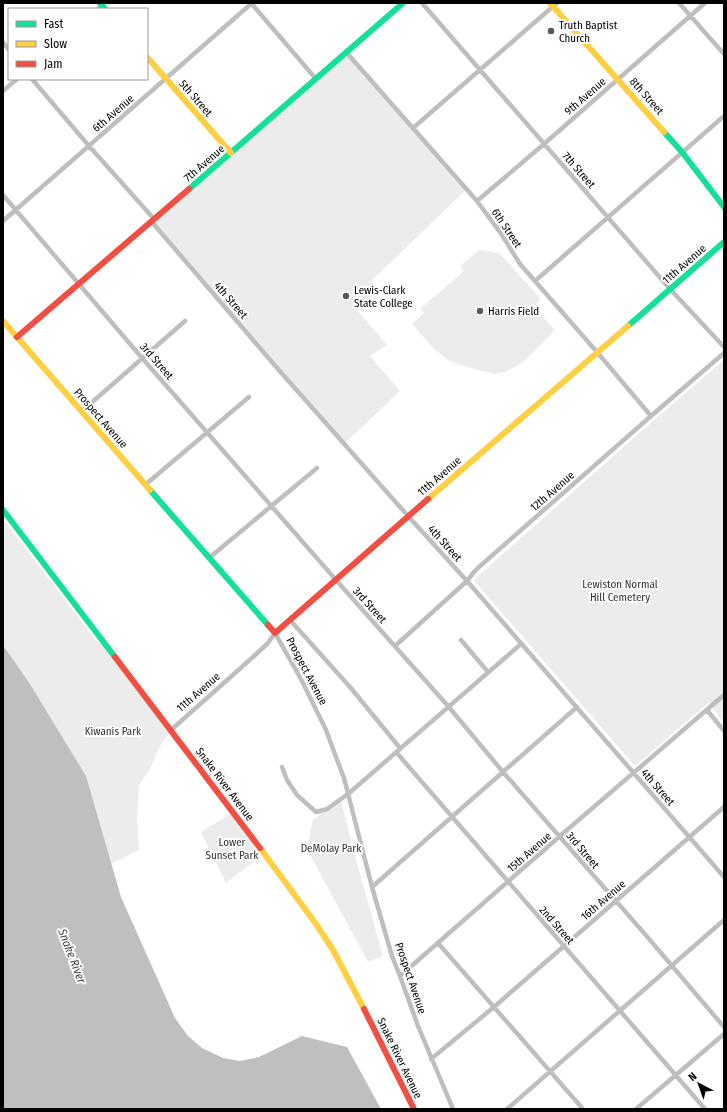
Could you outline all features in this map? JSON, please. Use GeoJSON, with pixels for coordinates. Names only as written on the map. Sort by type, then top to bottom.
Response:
{"type":"FeatureCollection","features":[{"type":"Feature","properties":{"kind":"street"},"geometry":{"type":"LineString","coordinates":[[251,3],[316,78]]}},
{"type":"Feature","properties":{"kind":"street","name":"6th Avenue"},"geometry":{"type":"LineString","coordinates":[[3,221],[251,3]]}},
{"type":"Feature","properties":{"kind":"street","name":"7th Avenue"},"geometry":{"type":"LineString","coordinates":[[17,337],[403,3]]}},
{"type":"Feature","properties":{"kind":"street","name":"7th Street"},"geometry":{"type":"LineString","coordinates":[[422,3],[481,69],[670,289],[724,346]]}},
{"type":"Feature","properties":{"kind":"street"},"geometry":{"type":"LineString","coordinates":[[679,3],[724,54]]}},
{"type":"Feature","properties":{"kind":"street","name":"9th Avenue"},"geometry":{"type":"LineString","coordinates":[[477,201],[704,3]]}},
{"type":"Feature","properties":{"kind":"street"},"geometry":{"type":"LineString","coordinates":[[413,128],[553,4]]}},
{"type":"Feature","properties":{"kind":"street","name":"8th Street"},"geometry":{"type":"LineString","coordinates":[[553,4],[682,152],[724,207]]}},
{"type":"Feature","properties":{"kind":"street","name":"6th Street"},"geometry":{"type":"LineString","coordinates":[[346,53],[477,201],[502,234],[520,264],[598,352],[651,416]]}},
{"type":"Feature","properties":{"kind":"street","name":"5th Street"},"geometry":{"type":"LineString","coordinates":[[148,58],[231,153]]}},
{"type":"Feature","properties":{"kind":"street"},"geometry":{"type":"LineString","coordinates":[[3,91],[16,80]]}},
{"type":"Feature","properties":{"kind":"street","name":"4th Street"},"geometry":{"type":"LineString","coordinates":[[33,80],[277,368],[408,516],[468,581],[724,877]]}},
{"type":"Feature","properties":{"kind":"street"},"geometry":{"type":"LineString","coordinates":[[535,281],[724,116]]}},
{"type":"Feature","properties":{"kind":"street","name":"3rd Street"},"geometry":{"type":"LineString","coordinates":[[3,195],[142,358],[448,706],[503,772],[724,1027]]}},
{"type":"Feature","properties":{"kind":"street","name":"11th Avenue"},"geometry":{"type":"LineString","coordinates":[[171,730],[253,657],[268,643],[275,633],[724,242]]}},
{"type":"Feature","properties":{"kind":"street","name":"Prospect Avenue"},"geometry":{"type":"LineString","coordinates":[[3,321],[275,633],[302,681],[326,730],[344,778],[372,887],[392,956],[431,1059],[453,1109]]}},
{"type":"Feature","properties":{"kind":"street"},"geometry":{"type":"LineString","coordinates":[[82,411],[186,321]]}},
{"type":"Feature","properties":{"kind":"street","name":"12th Avenue"},"geometry":{"type":"LineString","coordinates":[[395,646],[468,581],[474,572],[724,353]]}},
{"type":"Feature","properties":{"kind":"street"},"geometry":{"type":"LineString","coordinates":[[145,485],[248,397]]}},
{"type":"Feature","properties":{"kind":"street"},"geometry":{"type":"LineString","coordinates":[[209,558],[318,468]]}},
{"type":"Feature","properties":{"kind":"street","name":"Snake River Avenue"},"geometry":{"type":"LineString","coordinates":[[3,510],[271,861],[316,924],[333,950],[359,997],[414,1109]]}},
{"type":"Feature","properties":{"kind":"street"},"geometry":{"type":"LineString","coordinates":[[290,620],[350,687],[400,748]]}},
{"type":"Feature","properties":{"kind":"street"},"geometry":{"type":"LineString","coordinates":[[461,640],[488,672]]}},
{"type":"Feature","properties":{"kind":"street"},"geometry":{"type":"LineString","coordinates":[[282,767],[291,788],[297,795],[316,812],[327,809],[348,794],[448,706],[522,644]]}},
{"type":"Feature","properties":{"kind":"street","name":"15th Avenue"},"geometry":{"type":"LineString","coordinates":[[400,976],[724,695]]}},
{"type":"Feature","properties":{"kind":"street"},"geometry":{"type":"LineString","coordinates":[[372,887],[577,707]]}},
{"type":"Feature","properties":{"kind":"street"},"geometry":{"type":"LineString","coordinates":[[707,710],[724,731]]}},
{"type":"Feature","properties":{"kind":"street","name":"2nd Street"},"geometry":{"type":"LineString","coordinates":[[396,752],[563,947],[705,1109]]}},
{"type":"Feature","properties":{"kind":"street","name":"16th Avenue"},"geometry":{"type":"LineString","coordinates":[[431,1059],[494,1007],[724,807]]}},
{"type":"Feature","properties":{"kind":"street"},"geometry":{"type":"LineString","coordinates":[[507,1109],[724,920]]}},
{"type":"Feature","properties":{"kind":"street"},"geometry":{"type":"LineString","coordinates":[[438,943],[583,1109]]}},
{"type":"Feature","properties":{"kind":"street"},"geometry":{"type":"LineString","coordinates":[[636,1109],[724,1034]]}},
{"type":"Feature","properties":{"kind":"green space"},"geometry":{"type":"Polygon","coordinates":[[[347,53],[467,189],[370,282],[380,290],[357,310],[387,345],[370,356],[400,391],[344,444],[151,221],[347,53]]]}},
{"type":"Feature","properties":{"kind":"green space","name":"Harris Field"},"geometry":{"type":"Polygon","coordinates":[[[479,250],[499,253],[541,299],[534,307],[555,330],[522,363],[506,372],[494,374],[460,365],[448,360],[434,349],[412,324],[424,313],[420,309],[464,271],[460,266],[479,250]]]}},
{"type":"Feature","properties":{"kind":"green space","name":"Lewiston Normal Hill Cemetery"},"geometry":{"type":"Polygon","coordinates":[[[724,360],[724,723],[708,703],[635,766],[474,581],[654,420],[724,360]]]}},
{"type":"Feature","properties":{"kind":"green space","name":"Kiwanis Park"},"geometry":{"type":"Polygon","coordinates":[[[3,519],[98,643],[103,640],[171,730],[159,748],[150,769],[139,785],[137,819],[139,850],[111,864],[86,776],[30,684],[3,645],[3,519]]]}},
{"type":"Feature","properties":{"kind":"green space","name":"DeMolay Park"},"geometry":{"type":"Polygon","coordinates":[[[341,799],[352,845],[383,956],[368,962],[307,849],[313,820],[341,799]]]}},
{"type":"Feature","properties":{"kind":"green space","name":"Lower Sunset Park"},"geometry":{"type":"Polygon","coordinates":[[[234,812],[260,857],[226,883],[201,832],[234,812]]]}},
{"type":"Feature","properties":{"kind":"water","name":"Snake River"},"geometry":{"type":"Polygon","coordinates":[[[3,645],[30,684],[86,776],[121,897],[175,1018],[188,1036],[202,1048],[223,1058],[240,1061],[259,1057],[302,1036],[347,1047],[381,1109],[4,1109],[3,645]]]}},
{"type":"Feature","properties":{"kind":"traffic: fast"},"geometry":{"type":"LineString","coordinates":[[100,3],[104,8]]}},
{"type":"Feature","properties":{"kind":"traffic: fast"},"geometry":{"type":"LineString","coordinates":[[189,189],[403,3]]}},
{"type":"Feature","properties":{"kind":"traffic: fast"},"geometry":{"type":"LineString","coordinates":[[664,132],[682,152],[724,207]]}},
{"type":"Feature","properties":{"kind":"traffic: fast"},"geometry":{"type":"LineString","coordinates":[[628,326],[724,242]]}},
{"type":"Feature","properties":{"kind":"traffic: fast"},"geometry":{"type":"LineString","coordinates":[[150,490],[268,625]]}},
{"type":"Feature","properties":{"kind":"traffic: fast"},"geometry":{"type":"LineString","coordinates":[[3,510],[115,657]]}},
{"type":"Feature","properties":{"kind":"traffic: slow"},"geometry":{"type":"LineString","coordinates":[[550,3],[664,132]]}},
{"type":"Feature","properties":{"kind":"traffic: slow"},"geometry":{"type":"LineString","coordinates":[[148,58],[231,153]]}},
{"type":"Feature","properties":{"kind":"traffic: slow"},"geometry":{"type":"LineString","coordinates":[[3,321],[150,490]]}},
{"type":"Feature","properties":{"kind":"traffic: slow"},"geometry":{"type":"LineString","coordinates":[[428,499],[628,326]]}},
{"type":"Feature","properties":{"kind":"traffic: slow"},"geometry":{"type":"LineString","coordinates":[[260,848],[316,924],[333,950],[364,1009]]}},
{"type":"Feature","properties":{"kind":"traffic: jam"},"geometry":{"type":"LineString","coordinates":[[17,337],[189,189]]}},
{"type":"Feature","properties":{"kind":"traffic: jam"},"geometry":{"type":"LineString","coordinates":[[268,625],[275,633],[428,499]]}},
{"type":"Feature","properties":{"kind":"traffic: jam"},"geometry":{"type":"LineString","coordinates":[[115,657],[260,848]]}},
{"type":"Feature","properties":{"kind":"traffic: jam"},"geometry":{"type":"LineString","coordinates":[[364,1009],[414,1109]]}},
{"type":"Feature","properties":{"kind":"place","name":"Truth Baptist Church"},"geometry":{"type":"Point","coordinates":[551,31]}},
{"type":"Feature","properties":{"kind":"place","name":"Lewis-Clark State College"},"geometry":{"type":"Point","coordinates":[346,296]}},
{"type":"Feature","properties":{"kind":"place","name":"Harris Field"},"geometry":{"type":"Point","coordinates":[480,311]}}]}
